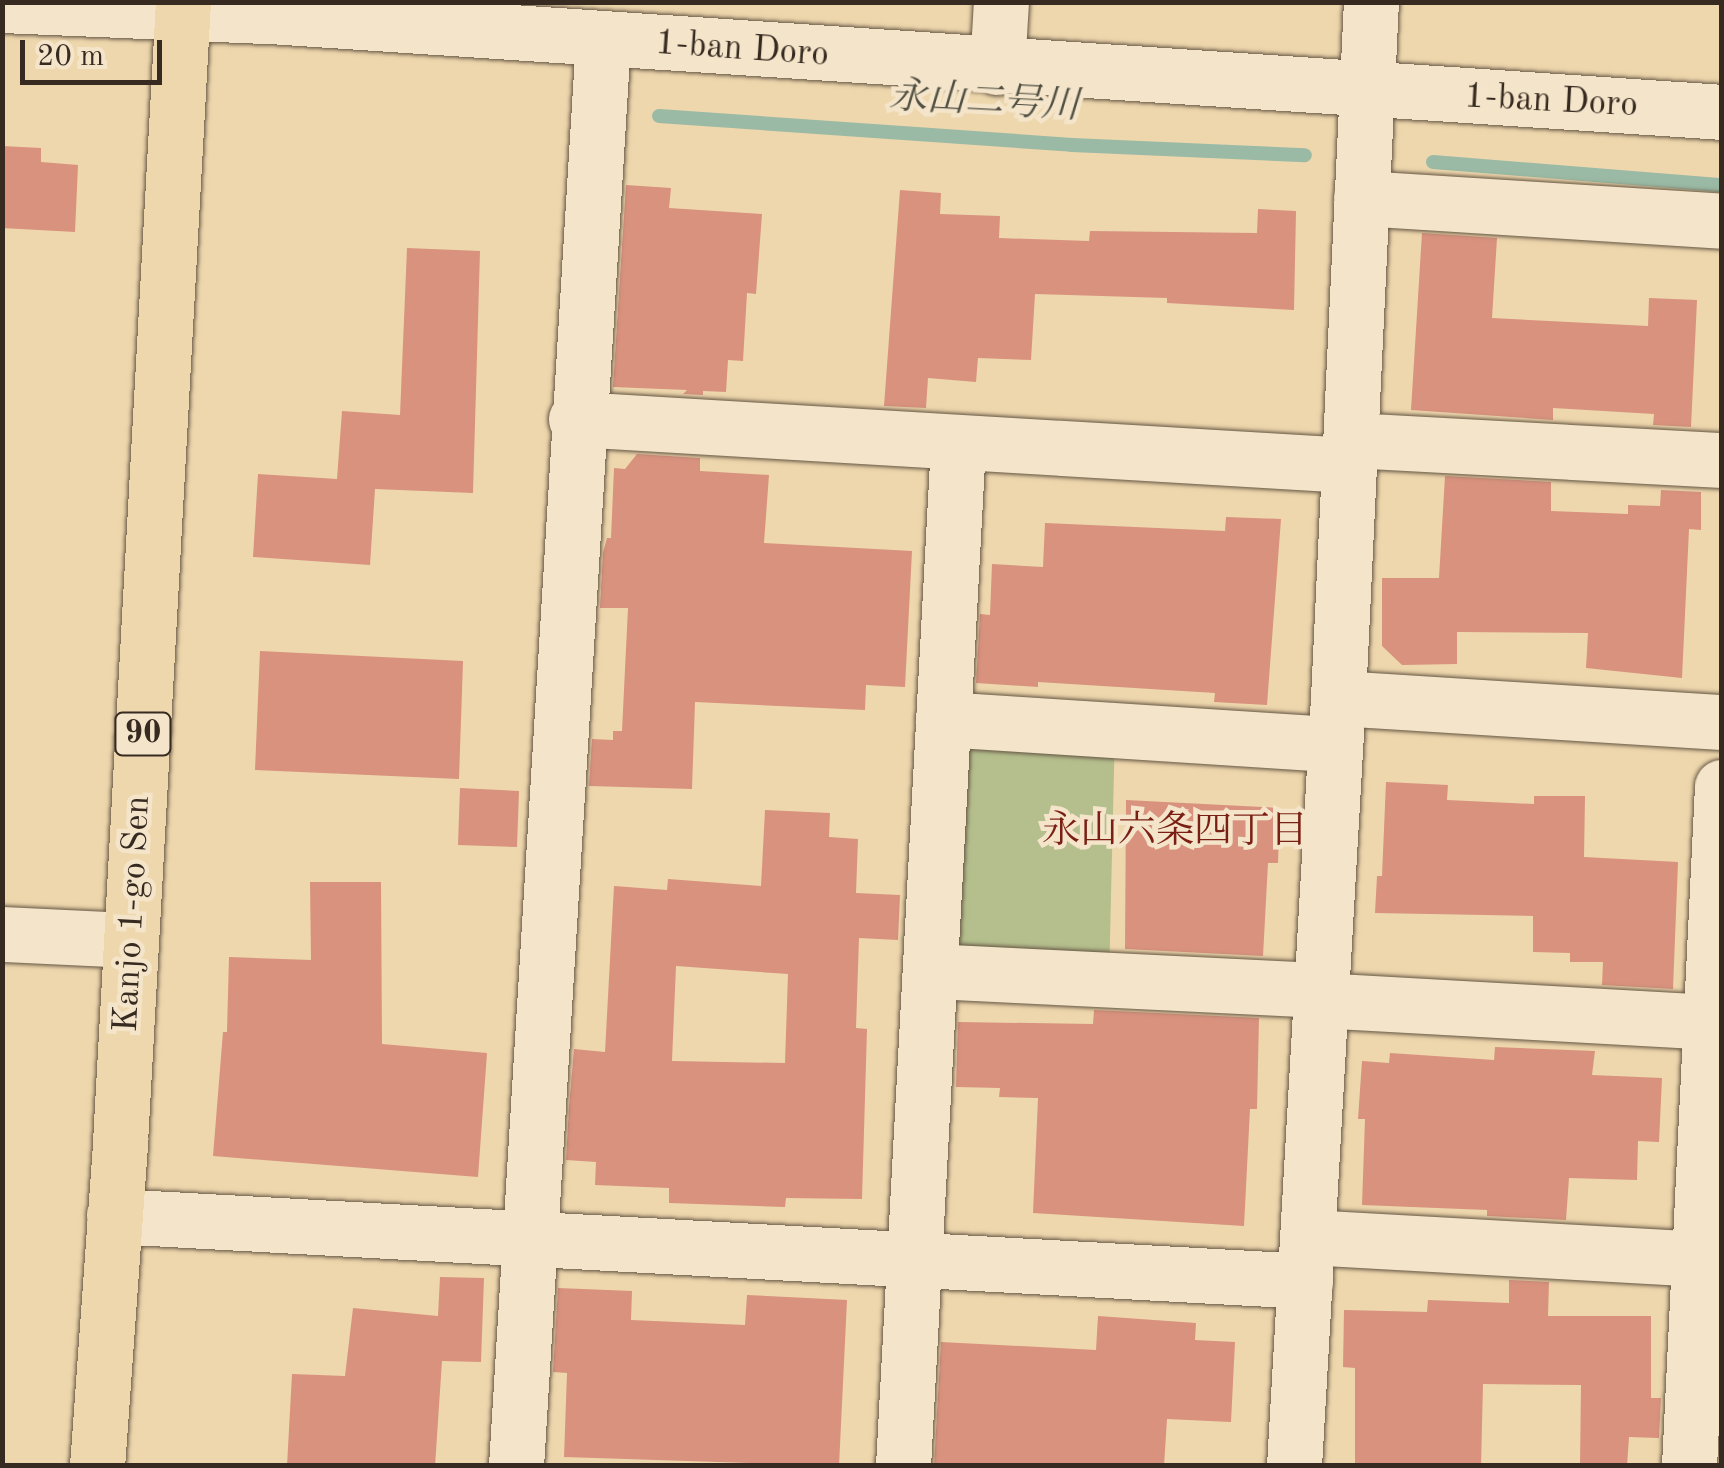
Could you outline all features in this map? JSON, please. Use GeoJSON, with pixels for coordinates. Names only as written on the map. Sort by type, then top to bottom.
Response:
{"type":"FeatureCollection","features":[{"type":"Feature","properties":{"kind":"main road","name":"Kanjo 1-go Sen"},"geometry":{"type":"LineString","coordinates":[[97,1466],[183,8]]}},
{"type":"Feature","properties":{"kind":"street"},"geometry":{"type":"LineString","coordinates":[[998,67],[1001,2]]}},
{"type":"Feature","properties":{"kind":"street"},"geometry":{"type":"LineString","coordinates":[[1294,1466],[1371,2]]}},
{"type":"Feature","properties":{"kind":"street","name":"1-ban Doro"},"geometry":{"type":"LineString","coordinates":[[2,6],[183,8],[603,41],[1722,112]]}},
{"type":"Feature","properties":{"kind":"street"},"geometry":{"type":"LineString","coordinates":[[516,1466],[576,419],[603,41]]}},
{"type":"Feature","properties":{"kind":"street"},"geometry":{"type":"LineString","coordinates":[[1361,198],[1722,221]]}},
{"type":"Feature","properties":{"kind":"street"},"geometry":{"type":"LineString","coordinates":[[576,419],[958,445],[1722,460]]}},
{"type":"Feature","properties":{"kind":"street"},"geometry":{"type":"LineString","coordinates":[[903,1466],[958,445]]}},
{"type":"Feature","properties":{"kind":"street"},"geometry":{"type":"LineString","coordinates":[[944,719],[1722,722]]}},
{"type":"Feature","properties":{"kind":"street"},"geometry":{"type":"LineString","coordinates":[[1689,1466],[1722,787]]}},
{"type":"Feature","properties":{"kind":"street"},"geometry":{"type":"LineString","coordinates":[[2,934],[131,940]]}},
{"type":"Feature","properties":{"kind":"street"},"geometry":{"type":"LineString","coordinates":[[931,972],[1709,1022]]}},
{"type":"Feature","properties":{"kind":"street"},"geometry":{"type":"LineString","coordinates":[[114,1216],[912,1262],[1697,1259]]}},
{"type":"Feature","properties":{"kind":"green space"},"geometry":{"type":"Polygon","coordinates":[[[943,719],[1115,729],[1109,980],[931,971],[943,719]]]}},
{"type":"Feature","properties":{"kind":"building"},"geometry":{"type":"Polygon","coordinates":[[[2,146],[41,148],[41,162],[78,165],[75,232],[2,228],[2,146]]]}},
{"type":"Feature","properties":{"kind":"building"},"geometry":{"type":"Polygon","coordinates":[[[626,185],[671,188],[669,208],[762,214],[756,294],[747,293],[743,361],[728,360],[726,392],[703,391],[703,395],[683,394],[687,390],[613,387],[626,185]]]}},
{"type":"Feature","properties":{"kind":"building"},"geometry":{"type":"Polygon","coordinates":[[[900,190],[941,193],[940,214],[1000,216],[999,238],[1089,241],[1090,231],[1257,233],[1258,209],[1296,211],[1294,310],[1167,303],[1167,298],[1035,294],[1031,360],[978,358],[976,382],[928,378],[926,408],[884,406],[900,190]]]}},
{"type":"Feature","properties":{"kind":"building"},"geometry":{"type":"Polygon","coordinates":[[[1422,233],[1497,238],[1492,318],[1648,326],[1649,298],[1697,300],[1691,427],[1653,425],[1654,414],[1553,408],[1553,420],[1411,410],[1422,233]]]}},
{"type":"Feature","properties":{"kind":"building"},"geometry":{"type":"Polygon","coordinates":[[[407,248],[480,251],[473,493],[375,489],[370,565],[253,557],[258,474],[337,479],[342,411],[400,415],[407,248]]]}},
{"type":"Feature","properties":{"kind":"building"},"geometry":{"type":"Polygon","coordinates":[[[637,454],[700,458],[700,471],[769,475],[764,543],[912,551],[905,687],[866,685],[865,710],[695,702],[692,789],[589,786],[592,739],[613,740],[613,731],[622,731],[628,608],[600,608],[603,553],[607,538],[611,538],[614,468],[625,469],[637,454]]]}},
{"type":"Feature","properties":{"kind":"building"},"geometry":{"type":"Polygon","coordinates":[[[1445,476],[1551,482],[1551,511],[1628,514],[1628,505],[1660,506],[1661,490],[1701,492],[1701,530],[1689,529],[1682,678],[1586,668],[1588,633],[1457,632],[1457,664],[1402,665],[1382,646],[1382,578],[1439,578],[1445,476]]]}},
{"type":"Feature","properties":{"kind":"building"},"geometry":{"type":"Polygon","coordinates":[[[1226,517],[1281,519],[1267,705],[1214,702],[1215,693],[1038,682],[1038,687],[976,683],[980,614],[990,615],[992,564],[1043,567],[1045,523],[1225,531],[1226,517]]]}},
{"type":"Feature","properties":{"kind":"building"},"geometry":{"type":"Polygon","coordinates":[[[260,651],[463,661],[459,779],[255,770],[260,651]]]}},
{"type":"Feature","properties":{"kind":"building"},"geometry":{"type":"Polygon","coordinates":[[[1386,782],[1448,785],[1447,800],[1534,804],[1534,796],[1585,796],[1584,857],[1678,862],[1673,989],[1602,985],[1603,962],[1570,962],[1570,953],[1533,952],[1533,916],[1375,913],[1377,876],[1382,876],[1386,782]]]}},
{"type":"Feature","properties":{"kind":"building"},"geometry":{"type":"Polygon","coordinates":[[[460,788],[519,791],[517,847],[458,845],[460,788]]]}},
{"type":"Feature","properties":{"kind":"building"},"geometry":{"type":"Polygon","coordinates":[[[1126,800],[1280,808],[1278,863],[1268,863],[1263,956],[1125,949],[1126,800]]]}},
{"type":"Feature","properties":{"kind":"building"},"geometry":{"type":"Polygon","coordinates":[[[765,810],[830,813],[829,837],[858,839],[856,893],[900,895],[898,940],[859,938],[856,1028],[867,1029],[862,1199],[786,1198],[785,1207],[669,1203],[669,1188],[595,1185],[596,1162],[566,1160],[569,1107],[574,1049],[605,1052],[614,886],[667,890],[668,879],[761,886],[765,810]],[[676,966],[672,1061],[785,1063],[788,974],[676,966]]]}},
{"type":"Feature","properties":{"kind":"building"},"geometry":{"type":"Polygon","coordinates":[[[310,882],[381,882],[382,1044],[487,1053],[478,1177],[213,1156],[223,1032],[227,1032],[229,957],[311,960],[310,882]]]}},
{"type":"Feature","properties":{"kind":"building"},"geometry":{"type":"Polygon","coordinates":[[[1094,1010],[1259,1018],[1257,1109],[1250,1109],[1244,1226],[1033,1213],[1038,1098],[999,1097],[1000,1088],[956,1087],[958,1022],[1093,1024],[1094,1010]]]}},
{"type":"Feature","properties":{"kind":"building"},"geometry":{"type":"Polygon","coordinates":[[[1495,1047],[1595,1051],[1592,1075],[1662,1078],[1659,1142],[1638,1141],[1637,1180],[1569,1178],[1566,1220],[1487,1216],[1487,1210],[1362,1205],[1365,1119],[1358,1119],[1362,1061],[1389,1063],[1390,1053],[1494,1060],[1495,1047]]]}},
{"type":"Feature","properties":{"kind":"building"},"geometry":{"type":"Polygon","coordinates":[[[440,1277],[484,1278],[481,1362],[442,1361],[435,1466],[287,1466],[292,1374],[345,1376],[353,1308],[438,1316],[440,1277]]]}},
{"type":"Feature","properties":{"kind":"building"},"geometry":{"type":"Polygon","coordinates":[[[1509,1280],[1549,1282],[1548,1316],[1651,1316],[1651,1398],[1661,1398],[1659,1438],[1629,1437],[1627,1466],[1580,1466],[1581,1385],[1483,1384],[1481,1466],[1355,1466],[1355,1368],[1343,1367],[1344,1310],[1427,1312],[1428,1300],[1509,1303],[1509,1280]]]}},
{"type":"Feature","properties":{"kind":"building"},"geometry":{"type":"Polygon","coordinates":[[[558,1288],[632,1291],[631,1320],[745,1325],[747,1295],[847,1300],[839,1466],[564,1457],[567,1373],[553,1372],[558,1288]]]}},
{"type":"Feature","properties":{"kind":"building"},"geometry":{"type":"Polygon","coordinates":[[[1098,1316],[1196,1323],[1195,1340],[1235,1342],[1231,1422],[1167,1419],[1164,1466],[934,1466],[941,1342],[1096,1350],[1098,1316]]]}},
{"type":"Feature","properties":{"kind":"waterway","name":"永山二号川"},"geometry":{"type":"LineString","coordinates":[[659,116],[1072,145],[1305,155]]}},
{"type":"Feature","properties":{"kind":"waterway","name":"永山二号川"},"geometry":{"type":"LineString","coordinates":[[1433,162],[1722,185]]}},
{"type":"Feature","properties":{"kind":"district","name":"永山六条四丁目"},"geometry":{"type":"Point","coordinates":[1175,833]}}]}
